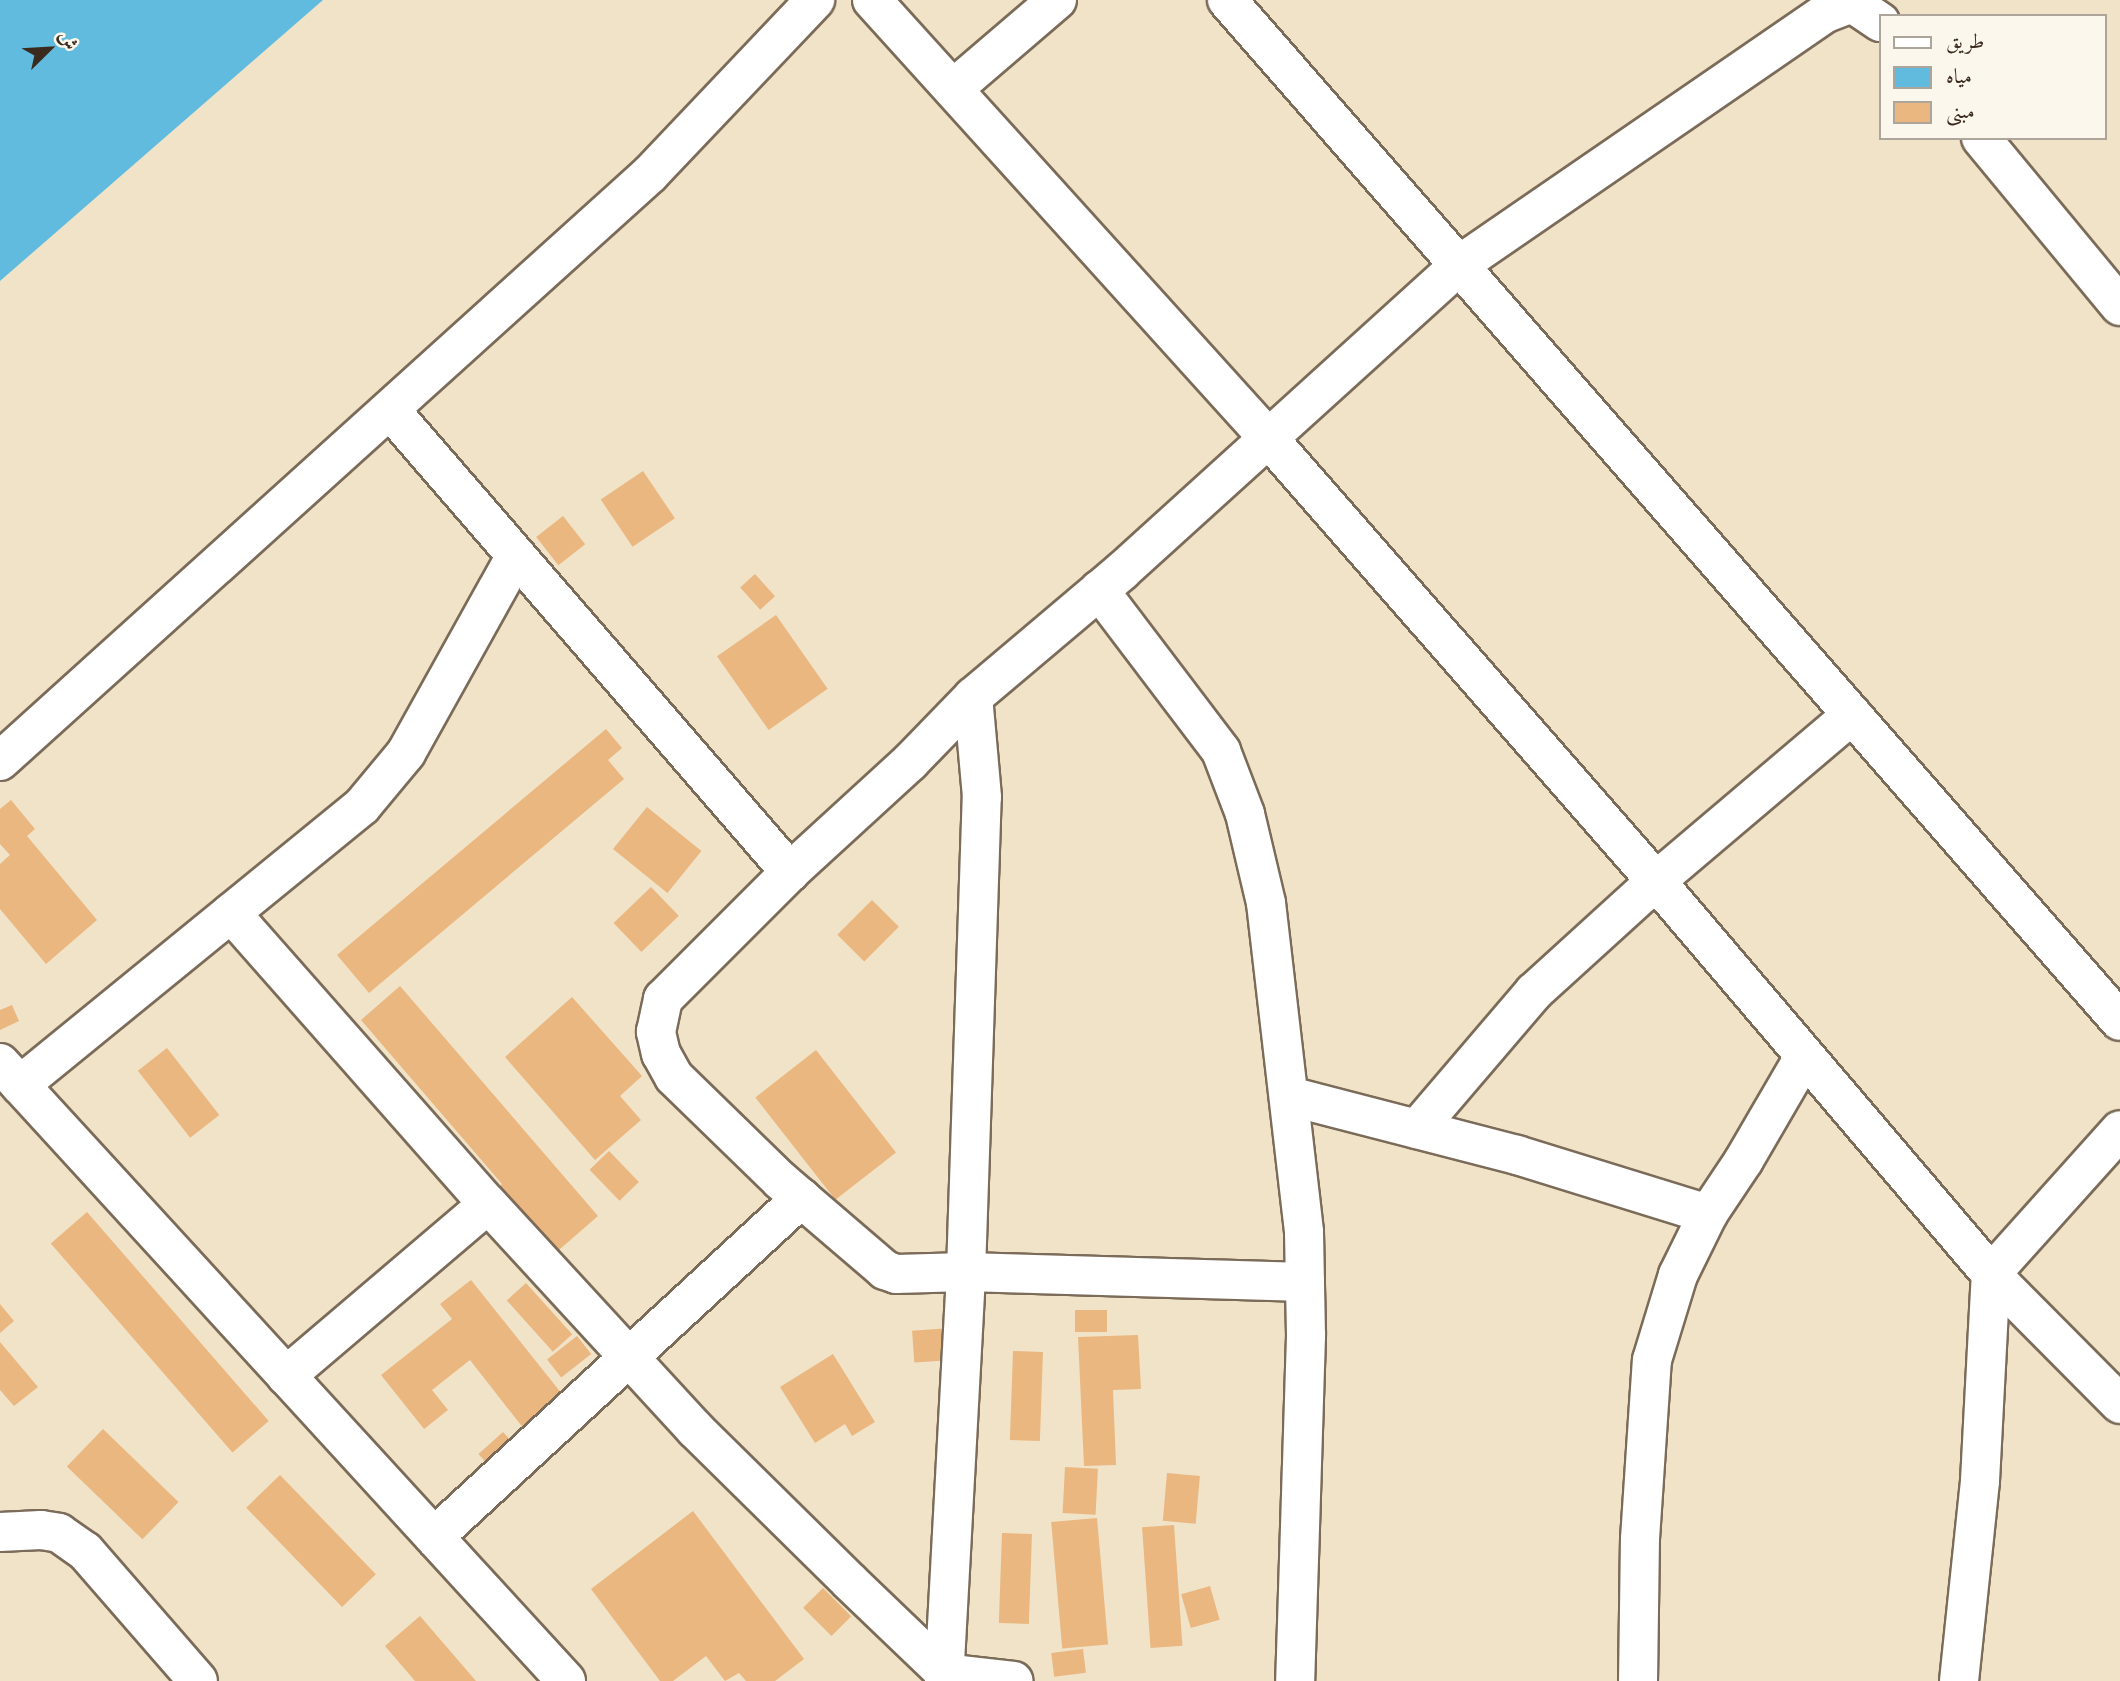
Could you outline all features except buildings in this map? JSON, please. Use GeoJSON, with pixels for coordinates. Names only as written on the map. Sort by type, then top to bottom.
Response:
{"type":"FeatureCollection","features":[{"type":"Feature","properties":{"kind":"street"},"geometry":{"type":"LineString","coordinates":[[0,761],[391,411],[650,174],[815,0]]}},
{"type":"Feature","properties":{"kind":"street"},"geometry":{"type":"LineString","coordinates":[[873,0],[1269,439],[1657,881],[1991,1274],[2120,1404]]}},
{"type":"Feature","properties":{"kind":"street"},"geometry":{"type":"LineString","coordinates":[[953,89],[1057,0]]}},
{"type":"Feature","properties":{"kind":"street"},"geometry":{"type":"LineString","coordinates":[[1227,0],[2120,1021]]}},
{"type":"Feature","properties":{"kind":"street"},"geometry":{"type":"LineString","coordinates":[[1305,1282],[966,1272],[895,1274],[885,1270],[801,1198],[674,1077],[661,1054],[656,1032],[663,999],[790,872],[910,762],[973,696],[1099,590],[1459,265],[1826,13],[1852,3],[1878,21]]}},
{"type":"Feature","properties":{"kind":"street"},"geometry":{"type":"LineString","coordinates":[[1982,140],[2120,306]]}},
{"type":"Feature","properties":{"kind":"street"},"geometry":{"type":"LineString","coordinates":[[391,411],[790,872]]}},
{"type":"Feature","properties":{"kind":"street"},"geometry":{"type":"LineString","coordinates":[[515,557],[406,753],[362,806],[231,913],[10,1074],[566,1681]]}},
{"type":"Feature","properties":{"kind":"street"},"geometry":{"type":"LineString","coordinates":[[1099,590],[1221,751],[1240,801],[1266,904],[1304,1232],[1295,1681]]}},
{"type":"Feature","properties":{"kind":"street"},"geometry":{"type":"LineString","coordinates":[[945,1677],[966,1272],[982,797],[973,696]]}},
{"type":"Feature","properties":{"kind":"street"},"geometry":{"type":"LineString","coordinates":[[1417,1129],[1534,992],[1657,881],[1852,715]]}},
{"type":"Feature","properties":{"kind":"street"},"geometry":{"type":"LineString","coordinates":[[231,913],[488,1204],[695,1429],[945,1677],[1014,1681]]}},
{"type":"Feature","properties":{"kind":"street"},"geometry":{"type":"LineString","coordinates":[[1638,1681],[1640,1539],[1652,1360],[1678,1275],[1708,1214],[1744,1160],[1804,1057]]}},
{"type":"Feature","properties":{"kind":"street"},"geometry":{"type":"LineString","coordinates":[[1289,1096],[1517,1155],[1708,1214]]}},
{"type":"Feature","properties":{"kind":"street"},"geometry":{"type":"LineString","coordinates":[[1959,1681],[1980,1482],[1991,1274],[2120,1130]]}},
{"type":"Feature","properties":{"kind":"street"},"geometry":{"type":"LineString","coordinates":[[434,1537],[801,1198]]}},
{"type":"Feature","properties":{"kind":"street"},"geometry":{"type":"LineString","coordinates":[[286,1376],[488,1204]]}},
{"type":"Feature","properties":{"kind":"street"},"geometry":{"type":"LineString","coordinates":[[0,1532],[41,1530],[59,1533],[85,1551],[198,1681]]}},
{"type":"Feature","properties":{"kind":"water"},"geometry":{"type":"Polygon","coordinates":[[[0,0],[323,0],[0,281],[0,0]]]}}]}
